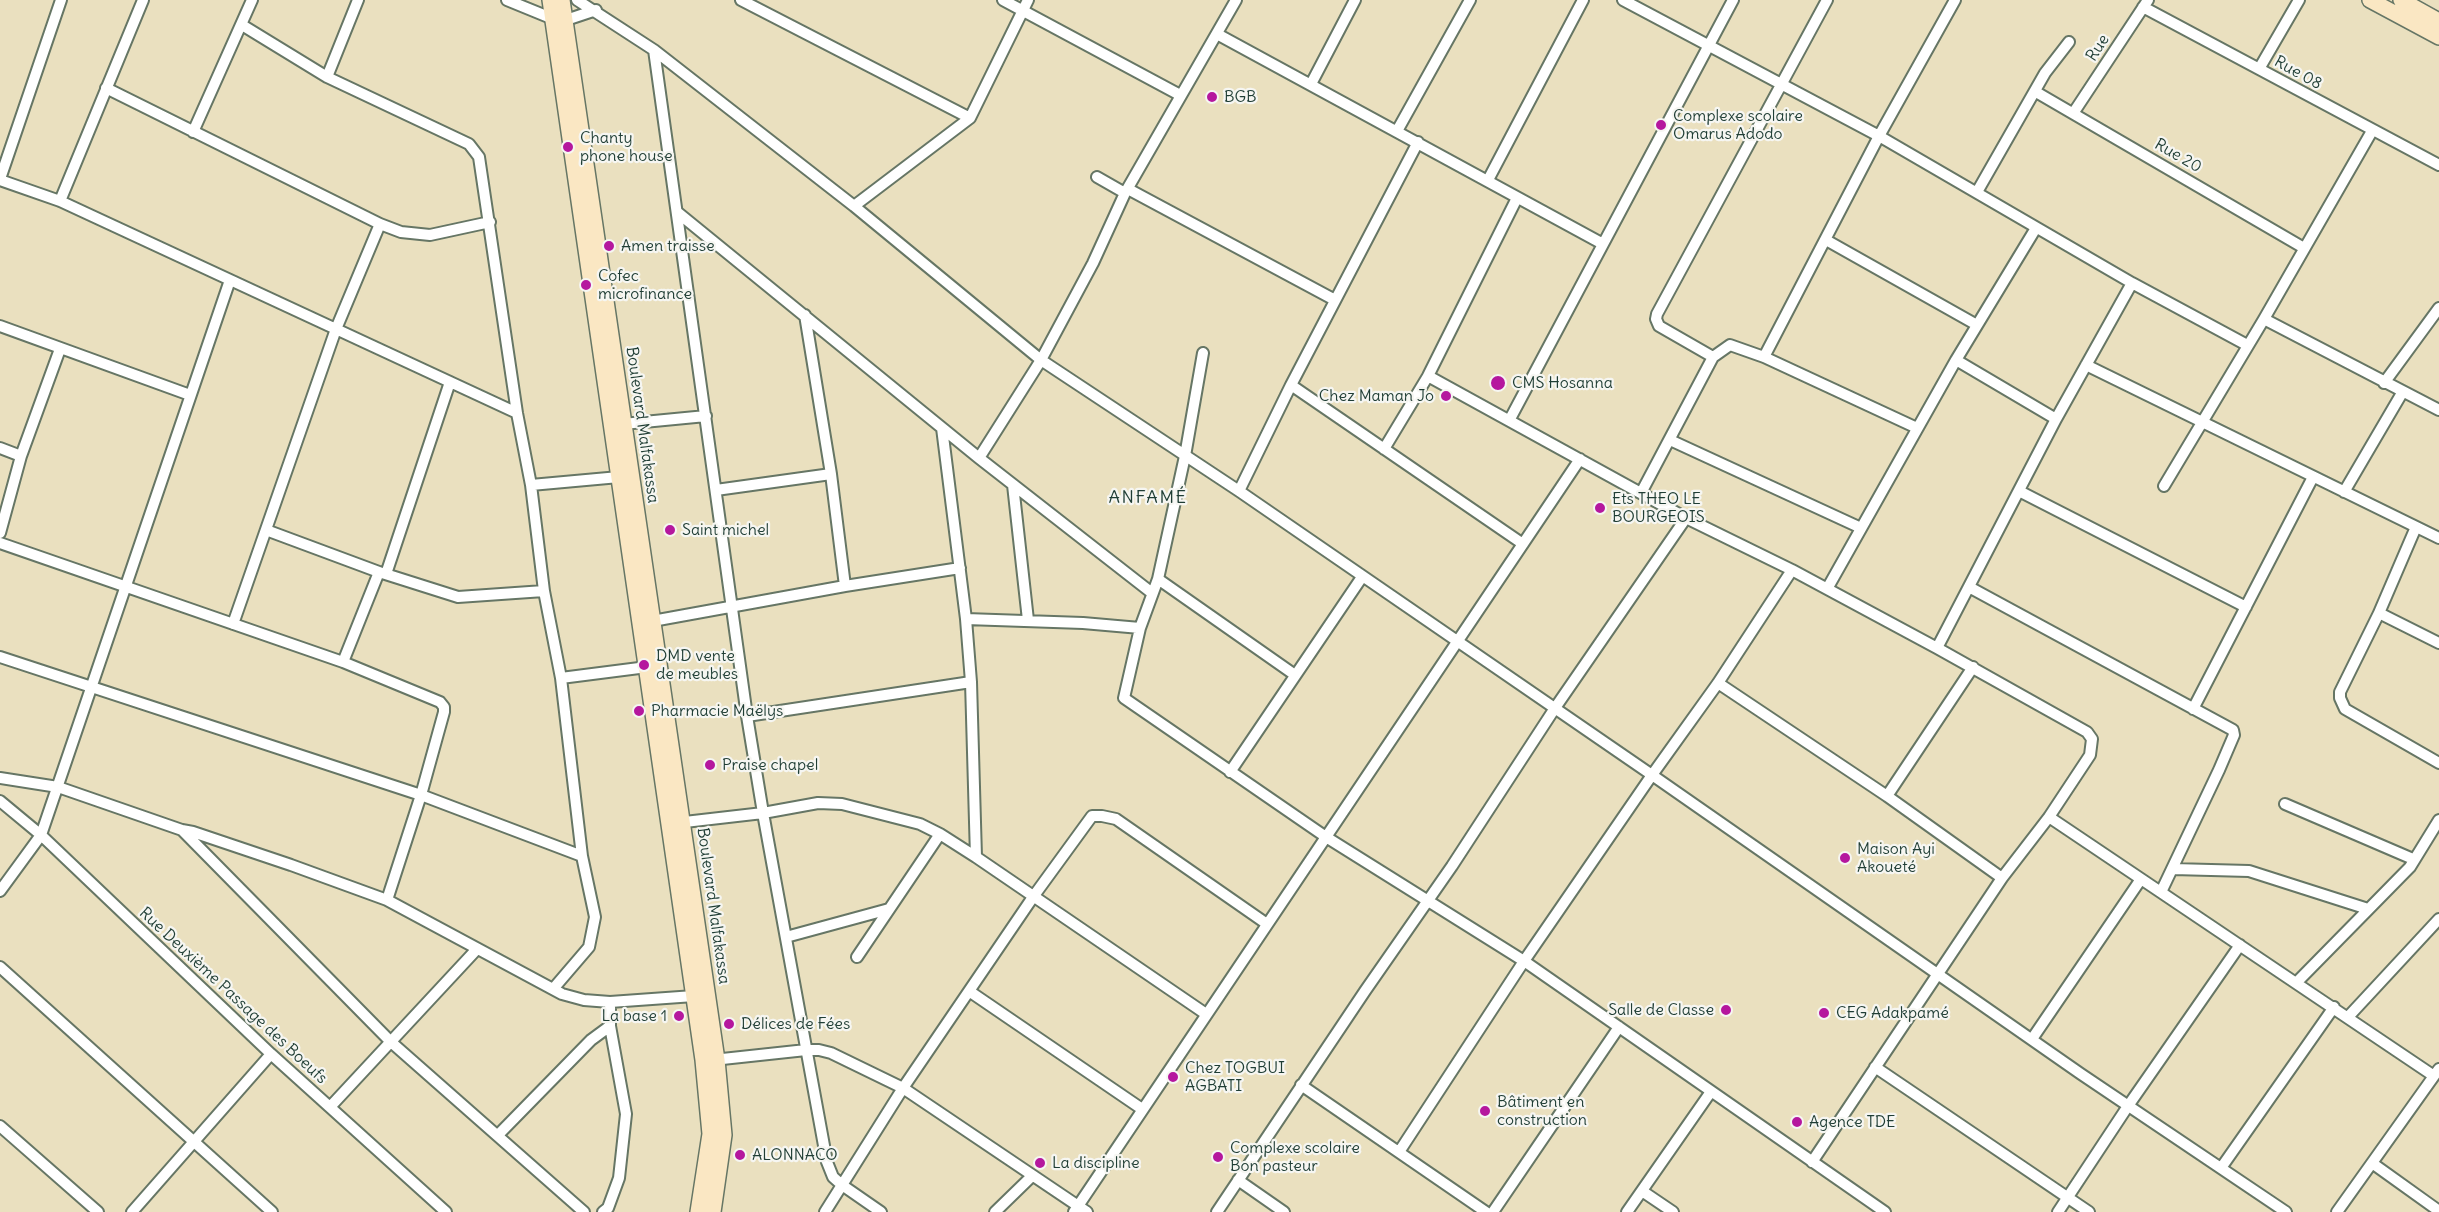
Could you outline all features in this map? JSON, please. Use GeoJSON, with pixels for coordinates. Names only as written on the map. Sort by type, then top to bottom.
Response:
{"type":"FeatureCollection","features":[{"type":"Feature","properties":{"kind":"main road","name":"Boulevard Malfakassa"},"geometry":{"type":"LineString","coordinates":[[549,0],[559,19],[623,424],[647,622],[710,1060],[724,1136],[713,1212]]}},
{"type":"Feature","properties":{"kind":"main road","name":"Boulevard Malfakassa"},"geometry":{"type":"LineString","coordinates":[[562,0],[559,19],[619,477],[647,622],[647,667],[676,823],[694,996],[710,1060],[710,1134],[698,1212]]}},
{"type":"Feature","properties":{"kind":"main road"},"geometry":{"type":"LineString","coordinates":[[2370,0],[2439,37]]}},
{"type":"Feature","properties":{"kind":"main road"},"geometry":{"type":"LineString","coordinates":[[2401,0],[2439,21]]}},
{"type":"Feature","properties":{"kind":"street"},"geometry":{"type":"LineString","coordinates":[[61,0],[0,179],[60,201],[517,413]]}},
{"type":"Feature","properties":{"kind":"street"},"geometry":{"type":"LineString","coordinates":[[60,201],[143,0]]}},
{"type":"Feature","properties":{"kind":"street"},"geometry":{"type":"LineString","coordinates":[[193,132],[252,0]]}},
{"type":"Feature","properties":{"kind":"street"},"geometry":{"type":"LineString","coordinates":[[327,77],[358,0]]}},
{"type":"Feature","properties":{"kind":"street"},"geometry":{"type":"LineString","coordinates":[[507,0],[559,19],[596,10]]}},
{"type":"Feature","properties":{"kind":"street"},"geometry":{"type":"LineString","coordinates":[[578,0],[654,50],[854,206],[1041,360],[1239,491],[2128,1106],[2286,1212]]}},
{"type":"Feature","properties":{"kind":"street"},"geometry":{"type":"LineString","coordinates":[[741,0],[970,118]]}},
{"type":"Feature","properties":{"kind":"street"},"geometry":{"type":"LineString","coordinates":[[1003,0],[1025,5],[1180,95]]}},
{"type":"Feature","properties":{"kind":"street"},"geometry":{"type":"LineString","coordinates":[[979,459],[1041,360],[1094,262],[1127,191],[1236,0]]}},
{"type":"Feature","properties":{"kind":"street"},"geometry":{"type":"LineString","coordinates":[[1311,84],[1355,0]]}},
{"type":"Feature","properties":{"kind":"street"},"geometry":{"type":"LineString","coordinates":[[1397,131],[1470,0]]}},
{"type":"Feature","properties":{"kind":"street"},"geometry":{"type":"LineString","coordinates":[[1488,180],[1583,0]]}},
{"type":"Feature","properties":{"kind":"street"},"geometry":{"type":"LineString","coordinates":[[1623,0],[1879,136],[2132,283],[2247,345]]}},
{"type":"Feature","properties":{"kind":"street"},"geometry":{"type":"LineString","coordinates":[[1510,419],[1733,0]]}},
{"type":"Feature","properties":{"kind":"street"},"geometry":{"type":"LineString","coordinates":[[1713,357],[1659,326],[1656,319],[1827,0]]}},
{"type":"Feature","properties":{"kind":"street"},"geometry":{"type":"LineString","coordinates":[[1764,357],[1879,136],[1955,0]]}},
{"type":"Feature","properties":{"kind":"street"},"geometry":{"type":"LineString","coordinates":[[2259,69],[2299,0]]}},
{"type":"Feature","properties":{"kind":"street","name":"Rue 08"},"geometry":{"type":"LineString","coordinates":[[2145,4],[2372,131],[2439,165]]}},
{"type":"Feature","properties":{"kind":"street","name":"Rue"},"geometry":{"type":"LineString","coordinates":[[2074,112],[2145,4]]}},
{"type":"Feature","properties":{"kind":"street"},"geometry":{"type":"LineString","coordinates":[[854,206],[970,118],[1025,5]]}},
{"type":"Feature","properties":{"kind":"street"},"geometry":{"type":"LineString","coordinates":[[242,25],[327,77],[469,144],[479,157],[517,413],[531,485],[544,591],[561,678],[582,856],[596,917],[589,947],[553,989]]}},
{"type":"Feature","properties":{"kind":"street"},"geometry":{"type":"LineString","coordinates":[[1217,34],[1603,244]]}},
{"type":"Feature","properties":{"kind":"street"},"geometry":{"type":"LineString","coordinates":[[1977,192],[2051,65],[2069,42]]}},
{"type":"Feature","properties":{"kind":"street"},"geometry":{"type":"LineString","coordinates":[[654,50],[747,716],[806,1050],[830,1171],[842,1185],[881,1212]]}},
{"type":"Feature","properties":{"kind":"street"},"geometry":{"type":"LineString","coordinates":[[106,88],[380,224],[414,234],[430,235],[490,222]]}},
{"type":"Feature","properties":{"kind":"street","name":"Rue 20"},"geometry":{"type":"LineString","coordinates":[[2036,92],[2074,112],[2304,248]]}},
{"type":"Feature","properties":{"kind":"street"},"geometry":{"type":"LineString","coordinates":[[2164,486],[2264,319],[2372,131]]}},
{"type":"Feature","properties":{"kind":"street"},"geometry":{"type":"LineString","coordinates":[[1239,491],[1291,385],[1418,142]]}},
{"type":"Feature","properties":{"kind":"street"},"geometry":{"type":"LineString","coordinates":[[1097,177],[1335,300]]}},
{"type":"Feature","properties":{"kind":"street"},"geometry":{"type":"LineString","coordinates":[[1384,449],[1428,376],[1517,198]]}},
{"type":"Feature","properties":{"kind":"street"},"geometry":{"type":"LineString","coordinates":[[677,212],[979,459],[1152,593]]}},
{"type":"Feature","properties":{"kind":"street"},"geometry":{"type":"LineString","coordinates":[[233,624],[336,329],[380,224]]}},
{"type":"Feature","properties":{"kind":"street"},"geometry":{"type":"LineString","coordinates":[[1827,589],[1956,360],[2036,228]]}},
{"type":"Feature","properties":{"kind":"street"},"geometry":{"type":"LineString","coordinates":[[1826,240],[1977,325]]}},
{"type":"Feature","properties":{"kind":"street"},"geometry":{"type":"LineString","coordinates":[[0,891],[41,835],[230,280]]}},
{"type":"Feature","properties":{"kind":"street"},"geometry":{"type":"LineString","coordinates":[[1937,648],[2056,419],[2132,283]]}},
{"type":"Feature","properties":{"kind":"street"},"geometry":{"type":"LineString","coordinates":[[2384,383],[2439,308]]}},
{"type":"Feature","properties":{"kind":"street"},"geometry":{"type":"LineString","coordinates":[[805,315],[831,474],[844,585]]}},
{"type":"Feature","properties":{"kind":"street"},"geometry":{"type":"LineString","coordinates":[[2264,319],[2402,393],[2439,410]]}},
{"type":"Feature","properties":{"kind":"street"},"geometry":{"type":"LineString","coordinates":[[0,326],[190,395]]}},
{"type":"Feature","properties":{"kind":"street"},"geometry":{"type":"LineString","coordinates":[[1641,493],[1713,357],[1730,345],[1764,357],[1917,428]]}},
{"type":"Feature","properties":{"kind":"street"},"geometry":{"type":"LineString","coordinates":[[0,533],[21,456],[60,349]]}},
{"type":"Feature","properties":{"kind":"street"},"geometry":{"type":"LineString","coordinates":[[1203,353],[1185,456],[1158,579],[1140,628],[1124,698],[1326,837],[1524,961],[1710,1093],[1885,1212]]}},
{"type":"Feature","properties":{"kind":"street"},"geometry":{"type":"LineString","coordinates":[[1956,360],[2056,419]]}},
{"type":"Feature","properties":{"kind":"street"},"geometry":{"type":"LineString","coordinates":[[2086,365],[2439,538]]}},
{"type":"Feature","properties":{"kind":"street"},"geometry":{"type":"LineString","coordinates":[[1428,376],[1510,419],[1686,518],[1792,570],[1937,648],[2087,732],[2092,739],[2090,755],[2049,817],[2002,878],[1812,1162]]}},
{"type":"Feature","properties":{"kind":"street"},"geometry":{"type":"LineString","coordinates":[[343,662],[383,573],[450,382]]}},
{"type":"Feature","properties":{"kind":"street"},"geometry":{"type":"LineString","coordinates":[[1291,385],[1523,544]]}},
{"type":"Feature","properties":{"kind":"street"},"geometry":{"type":"LineString","coordinates":[[2344,492],[2402,393]]}},
{"type":"Feature","properties":{"kind":"street"},"geometry":{"type":"LineString","coordinates":[[623,424],[706,416]]}},
{"type":"Feature","properties":{"kind":"street"},"geometry":{"type":"LineString","coordinates":[[942,428],[966,619],[971,682],[976,857]]}},
{"type":"Feature","properties":{"kind":"street"},"geometry":{"type":"LineString","coordinates":[[1670,440],[1861,528]]}},
{"type":"Feature","properties":{"kind":"street"},"geometry":{"type":"LineString","coordinates":[[0,448],[21,456]]}},
{"type":"Feature","properties":{"kind":"street"},"geometry":{"type":"LineString","coordinates":[[710,1060],[806,1050],[831,1053],[903,1088],[1080,1210],[1142,1109],[1580,459]]}},
{"type":"Feature","properties":{"kind":"street"},"geometry":{"type":"LineString","coordinates":[[716,490],[831,474]]}},
{"type":"Feature","properties":{"kind":"street"},"geometry":{"type":"LineString","coordinates":[[531,485],[619,477]]}},
{"type":"Feature","properties":{"kind":"street"},"geometry":{"type":"LineString","coordinates":[[2193,709],[2313,477]]}},
{"type":"Feature","properties":{"kind":"street"},"geometry":{"type":"LineString","coordinates":[[1013,484],[1028,620]]}},
{"type":"Feature","properties":{"kind":"street"},"geometry":{"type":"LineString","coordinates":[[2019,490],[2246,607]]}},
{"type":"Feature","properties":{"kind":"street"},"geometry":{"type":"LineString","coordinates":[[1217,1212],[1555,708],[1686,518]]}},
{"type":"Feature","properties":{"kind":"street"},"geometry":{"type":"LineString","coordinates":[[2416,527],[2379,613],[2340,692],[2341,703],[2345,709],[2439,763]]}},
{"type":"Feature","properties":{"kind":"street"},"geometry":{"type":"LineString","coordinates":[[266,530],[383,573],[465,597],[544,591]]}},
{"type":"Feature","properties":{"kind":"street"},"geometry":{"type":"LineString","coordinates":[[0,543],[343,662],[440,702],[444,707],[421,795],[387,900]]}},
{"type":"Feature","properties":{"kind":"street"},"geometry":{"type":"LineString","coordinates":[[647,622],[844,585],[960,568]]}},
{"type":"Feature","properties":{"kind":"street"},"geometry":{"type":"LineString","coordinates":[[1400,1152],[1524,961],[1718,683],[1792,570]]}},
{"type":"Feature","properties":{"kind":"street"},"geometry":{"type":"LineString","coordinates":[[1230,772],[1362,577]]}},
{"type":"Feature","properties":{"kind":"street"},"geometry":{"type":"LineString","coordinates":[[1158,579],[1295,675]]}},
{"type":"Feature","properties":{"kind":"street"},"geometry":{"type":"LineString","coordinates":[[1969,587],[2232,728],[2234,732],[2161,892]]}},
{"type":"Feature","properties":{"kind":"street"},"geometry":{"type":"LineString","coordinates":[[2379,613],[2439,643]]}},
{"type":"Feature","properties":{"kind":"street"},"geometry":{"type":"LineString","coordinates":[[966,619],[1028,620],[1140,628]]}},
{"type":"Feature","properties":{"kind":"street"},"geometry":{"type":"LineString","coordinates":[[0,657],[421,795],[582,856]]}},
{"type":"Feature","properties":{"kind":"street"},"geometry":{"type":"LineString","coordinates":[[561,678],[647,667]]}},
{"type":"Feature","properties":{"kind":"street"},"geometry":{"type":"LineString","coordinates":[[1887,796],[1973,668]]}},
{"type":"Feature","properties":{"kind":"street"},"geometry":{"type":"LineString","coordinates":[[747,716],[971,682]]}},
{"type":"Feature","properties":{"kind":"street"},"geometry":{"type":"LineString","coordinates":[[1718,683],[1887,796],[2002,878]]}},
{"type":"Feature","properties":{"kind":"street"},"geometry":{"type":"LineString","coordinates":[[0,778],[58,787],[280,861],[387,900],[553,989],[584,1000],[610,1002],[694,996]]}},
{"type":"Feature","properties":{"kind":"street","name":"Rue Deuxième Passage des Boeufs"},"geometry":{"type":"LineString","coordinates":[[0,801],[41,835],[271,1054],[446,1212]]}},
{"type":"Feature","properties":{"kind":"street"},"geometry":{"type":"LineString","coordinates":[[676,823],[763,813],[818,803],[842,804],[920,824],[976,857],[1206,1014]]}},
{"type":"Feature","properties":{"kind":"street"},"geometry":{"type":"LineString","coordinates":[[2285,804],[2414,859]]}},
{"type":"Feature","properties":{"kind":"street"},"geometry":{"type":"LineString","coordinates":[[825,1212],[903,1088],[1033,897],[1092,816],[1116,819],[1267,924]]}},
{"type":"Feature","properties":{"kind":"street"},"geometry":{"type":"LineString","coordinates":[[2049,817],[2348,1017],[2437,1072],[2337,1212]]}},
{"type":"Feature","properties":{"kind":"street"},"geometry":{"type":"LineString","coordinates":[[2297,982],[2409,867],[2439,820]]}},
{"type":"Feature","properties":{"kind":"street"},"geometry":{"type":"LineString","coordinates":[[182,830],[391,1042],[584,1212]]}},
{"type":"Feature","properties":{"kind":"street"},"geometry":{"type":"LineString","coordinates":[[857,957],[940,834]]}},
{"type":"Feature","properties":{"kind":"street"},"geometry":{"type":"LineString","coordinates":[[2173,869],[2249,871],[2368,909]]}},
{"type":"Feature","properties":{"kind":"street"},"geometry":{"type":"LineString","coordinates":[[2032,1039],[2141,879]]}},
{"type":"Feature","properties":{"kind":"street"},"geometry":{"type":"LineString","coordinates":[[786,937],[890,909]]}},
{"type":"Feature","properties":{"kind":"street"},"geometry":{"type":"LineString","coordinates":[[2348,1017],[2439,919]]}},
{"type":"Feature","properties":{"kind":"street"},"geometry":{"type":"LineString","coordinates":[[2058,1212],[2128,1106],[2240,945]]}},
{"type":"Feature","properties":{"kind":"street"},"geometry":{"type":"LineString","coordinates":[[330,1107],[477,948]]}},
{"type":"Feature","properties":{"kind":"street"},"geometry":{"type":"LineString","coordinates":[[0,968],[272,1212]]}},
{"type":"Feature","properties":{"kind":"street"},"geometry":{"type":"LineString","coordinates":[[969,991],[1142,1109]]}},
{"type":"Feature","properties":{"kind":"street"},"geometry":{"type":"LineString","coordinates":[[603,1212],[608,1208],[619,1178],[626,1114],[610,1026],[610,1002]]}},
{"type":"Feature","properties":{"kind":"street"},"geometry":{"type":"LineString","coordinates":[[2221,1168],[2334,1007]]}},
{"type":"Feature","properties":{"kind":"street"},"geometry":{"type":"LineString","coordinates":[[498,1135],[591,1040],[610,1026]]}},
{"type":"Feature","properties":{"kind":"street"},"geometry":{"type":"LineString","coordinates":[[1493,1212],[1619,1027]]}},
{"type":"Feature","properties":{"kind":"street"},"geometry":{"type":"LineString","coordinates":[[132,1212],[271,1054]]}},
{"type":"Feature","properties":{"kind":"street"},"geometry":{"type":"LineString","coordinates":[[1875,1067],[2089,1212]]}},
{"type":"Feature","properties":{"kind":"street"},"geometry":{"type":"LineString","coordinates":[[1301,1085],[1486,1212]]}},
{"type":"Feature","properties":{"kind":"street"},"geometry":{"type":"LineString","coordinates":[[1628,1212],[1710,1093]]}},
{"type":"Feature","properties":{"kind":"street"},"geometry":{"type":"LineString","coordinates":[[0,1126],[98,1212]]}},
{"type":"Feature","properties":{"kind":"street"},"geometry":{"type":"LineString","coordinates":[[2372,1163],[2439,1210]]}},
{"type":"Feature","properties":{"kind":"street"},"geometry":{"type":"LineString","coordinates":[[995,1212],[1032,1176]]}},
{"type":"Feature","properties":{"kind":"street"},"geometry":{"type":"LineString","coordinates":[[1238,1180],[1284,1212]]}},
{"type":"Feature","properties":{"kind":"street"},"geometry":{"type":"LineString","coordinates":[[1642,1191],[1672,1212]]}},
{"type":"Feature","properties":{"kind":"place","name":"BGB"},"geometry":{"type":"Point","coordinates":[1212,97]}},
{"type":"Feature","properties":{"kind":"place","name":"Complexe scolaire Omarus Adodo"},"geometry":{"type":"Point","coordinates":[1661,125]}},
{"type":"Feature","properties":{"kind":"place","name":"Chanty phone house"},"geometry":{"type":"Point","coordinates":[568,147]}},
{"type":"Feature","properties":{"kind":"place","name":"Amen traisse"},"geometry":{"type":"Point","coordinates":[609,246]}},
{"type":"Feature","properties":{"kind":"place","name":"Cofec microfinance"},"geometry":{"type":"Point","coordinates":[586,285]}},
{"type":"Feature","properties":{"kind":"place","name":"CMS Hosanna"},"geometry":{"type":"Point","coordinates":[1498,383]}},
{"type":"Feature","properties":{"kind":"place","name":"Chez Maman Jo"},"geometry":{"type":"Point","coordinates":[1446,396]}},
{"type":"Feature","properties":{"kind":"place","name":"Ets THEO LE BOURGEOIS"},"geometry":{"type":"Point","coordinates":[1600,508]}},
{"type":"Feature","properties":{"kind":"place","name":"Saint michel"},"geometry":{"type":"Point","coordinates":[670,530]}},
{"type":"Feature","properties":{"kind":"place","name":"DMD vente de meubles"},"geometry":{"type":"Point","coordinates":[644,665]}},
{"type":"Feature","properties":{"kind":"place","name":"Pharmacie Maëlys"},"geometry":{"type":"Point","coordinates":[639,711]}},
{"type":"Feature","properties":{"kind":"place","name":"Praise chapel"},"geometry":{"type":"Point","coordinates":[710,765]}},
{"type":"Feature","properties":{"kind":"place","name":"Maison Ayi Akoueté"},"geometry":{"type":"Point","coordinates":[1845,858]}},
{"type":"Feature","properties":{"kind":"place","name":"Salle de Classe"},"geometry":{"type":"Point","coordinates":[1726,1010]}},
{"type":"Feature","properties":{"kind":"place","name":"CEG Adakpamé"},"geometry":{"type":"Point","coordinates":[1824,1013]}},
{"type":"Feature","properties":{"kind":"place","name":"La base 1"},"geometry":{"type":"Point","coordinates":[679,1016]}},
{"type":"Feature","properties":{"kind":"place","name":"Délices de Fées"},"geometry":{"type":"Point","coordinates":[729,1024]}},
{"type":"Feature","properties":{"kind":"place","name":"Chez TOGBUI AGBATI"},"geometry":{"type":"Point","coordinates":[1173,1077]}},
{"type":"Feature","properties":{"kind":"place","name":"Bâtiment en construction"},"geometry":{"type":"Point","coordinates":[1485,1111]}},
{"type":"Feature","properties":{"kind":"place","name":"Agence TDE"},"geometry":{"type":"Point","coordinates":[1797,1122]}},
{"type":"Feature","properties":{"kind":"place","name":"ALONNACO"},"geometry":{"type":"Point","coordinates":[740,1155]}},
{"type":"Feature","properties":{"kind":"place","name":"Complexe scolaire Bon pasteur"},"geometry":{"type":"Point","coordinates":[1218,1157]}},
{"type":"Feature","properties":{"kind":"place","name":"La discipline"},"geometry":{"type":"Point","coordinates":[1040,1163]}},
{"type":"Feature","properties":{"kind":"district","name":"ANFAMÉ"},"geometry":{"type":"Point","coordinates":[1148,498]}}]}
